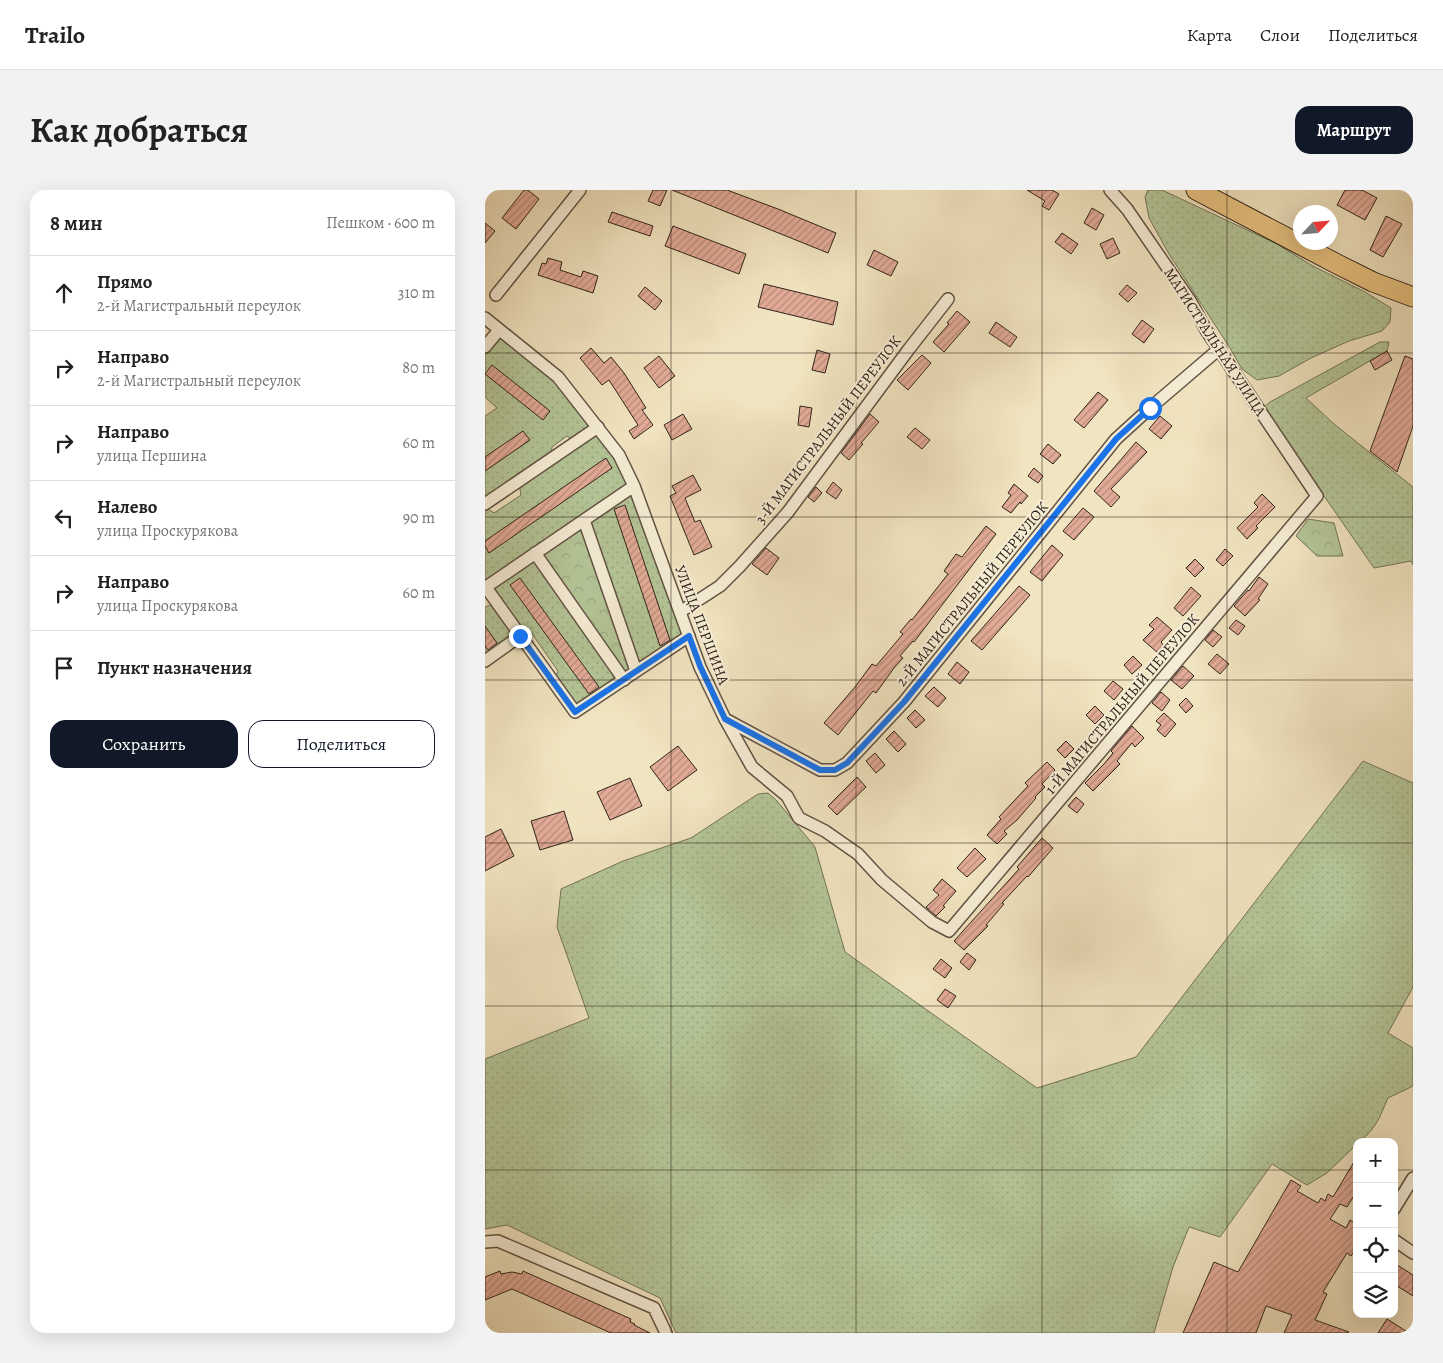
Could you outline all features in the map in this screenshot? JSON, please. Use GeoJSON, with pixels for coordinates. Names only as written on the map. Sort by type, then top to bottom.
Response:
{"type":"FeatureCollection","features":[{"type":"Feature","properties":{"kind":"main road"},"geometry":{"type":"LineString","coordinates":[[1196,190],[1373,282],[1413,297]]}},
{"type":"Feature","properties":{"kind":"street"},"geometry":{"type":"LineString","coordinates":[[496,295],[580,190]]}},
{"type":"Feature","properties":{"kind":"street","name":"МАГИСТРАЛЬНАЯ УЛИЦА"},"geometry":{"type":"LineString","coordinates":[[1110,190],[1127,209],[1191,302],[1206,330],[1317,496]]}},
{"type":"Feature","properties":{"kind":"street","name":"3-Й МАГИСТРАЛЬНЫЙ ПЕРЕУЛОК"},"geometry":{"type":"LineString","coordinates":[[680,612],[720,586],[788,512],[909,349],[949,299]]}},
{"type":"Feature","properties":{"kind":"street","name":"УЛИЦА ПЕРШИНА"},"geometry":{"type":"LineString","coordinates":[[485,318],[558,377],[619,455],[634,486],[700,666],[725,719],[752,767],[787,796],[799,818],[825,831],[858,854],[882,880],[932,922],[949,931]]}},
{"type":"Feature","properties":{"kind":"street"},"geometry":{"type":"LineString","coordinates":[[485,347],[499,330]]}},
{"type":"Feature","properties":{"kind":"street","name":"2-Й МАГИСТРАЛЬНЫЙ ПЕРЕУЛОК"},"geometry":{"type":"LineString","coordinates":[[725,719],[820,770],[835,770],[847,763],[904,702],[1116,439],[1219,349]]}},
{"type":"Feature","properties":{"kind":"street"},"geometry":{"type":"LineString","coordinates":[[485,504],[598,427]]}},
{"type":"Feature","properties":{"kind":"street"},"geometry":{"type":"LineString","coordinates":[[634,486],[485,587],[575,712],[689,636]]}},
{"type":"Feature","properties":{"kind":"street","name":"1-Й МАГИСТРАЛЬНЫЙ ПЕРЕУЛОК"},"geometry":{"type":"LineString","coordinates":[[949,931],[1317,496]]}},
{"type":"Feature","properties":{"kind":"street"},"geometry":{"type":"LineString","coordinates":[[584,520],[637,671]]}},
{"type":"Feature","properties":{"kind":"street"},"geometry":{"type":"LineString","coordinates":[[535,553],[624,680]]}},
{"type":"Feature","properties":{"kind":"street"},"geometry":{"type":"LineString","coordinates":[[485,661],[520,636]]}},
{"type":"Feature","properties":{"kind":"street"},"geometry":{"type":"LineString","coordinates":[[1398,1203],[1413,1178]]}},
{"type":"Feature","properties":{"kind":"street"},"geometry":{"type":"LineString","coordinates":[[485,1242],[498,1241],[654,1308],[666,1333]]}},
{"type":"Feature","properties":{"kind":"street"},"geometry":{"type":"LineString","coordinates":[[1398,1243],[1413,1253]]}},
{"type":"Feature","properties":{"kind":"green space"},"geometry":{"type":"Polygon","coordinates":[[[1148,190],[1162,190],[1277,244],[1311,265],[1365,292],[1391,308],[1390,322],[1382,331],[1349,341],[1311,358],[1279,376],[1257,380],[1242,369],[1169,254],[1149,218],[1145,197],[1148,190]]]}},
{"type":"Feature","properties":{"kind":"green space"},"geometry":{"type":"Polygon","coordinates":[[[501,334],[556,379],[594,427],[574,441],[567,436],[552,447],[551,456],[485,501],[485,416],[497,408],[485,397],[485,352],[501,334]]]}},
{"type":"Feature","properties":{"kind":"green space"},"geometry":{"type":"Polygon","coordinates":[[[1380,342],[1389,342],[1387,351],[1306,398],[1334,424],[1413,487],[1413,565],[1411,561],[1374,568],[1263,408],[1270,402],[1380,342]]]}},
{"type":"Feature","properties":{"kind":"green space"},"geometry":{"type":"Polygon","coordinates":[[[597,431],[617,456],[630,485],[487,584],[485,581],[485,507],[494,513],[521,495],[519,484],[597,431]]]}},
{"type":"Feature","properties":{"kind":"green space"},"geometry":{"type":"Polygon","coordinates":[[[632,490],[685,636],[638,668],[587,521],[632,490]]]}},
{"type":"Feature","properties":{"kind":"green space"},"geometry":{"type":"Polygon","coordinates":[[[1308,519],[1334,523],[1343,556],[1317,556],[1296,536],[1308,519]]]}},
{"type":"Feature","properties":{"kind":"green space"},"geometry":{"type":"Polygon","coordinates":[[[582,526],[633,671],[625,676],[541,554],[582,526]]]}},
{"type":"Feature","properties":{"kind":"green space"},"geometry":{"type":"Polygon","coordinates":[[[535,556],[620,679],[576,708],[555,679],[558,671],[528,628],[519,628],[490,587],[535,556]]]}},
{"type":"Feature","properties":{"kind":"green space"},"geometry":{"type":"Polygon","coordinates":[[[494,604],[517,635],[485,658],[485,607],[494,604]]]}},
{"type":"Feature","properties":{"kind":"green space"},"geometry":{"type":"Polygon","coordinates":[[[1363,761],[1413,783],[1413,987],[1388,1033],[1413,1048],[1413,1086],[1388,1098],[1374,1127],[1364,1138],[1353,1138],[1353,1148],[1327,1173],[1307,1185],[1272,1164],[1220,1237],[1189,1227],[1173,1267],[1154,1333],[676,1333],[660,1298],[507,1225],[485,1229],[485,1059],[589,1018],[557,927],[561,889],[623,861],[691,838],[758,794],[768,793],[777,801],[815,847],[845,952],[1037,1088],[1136,1057],[1363,761]]]}},
{"type":"Feature","properties":{"kind":"building"},"geometry":{"type":"Polygon","coordinates":[[[524,190],[528,190],[539,199],[516,229],[502,218],[524,190]]]}},
{"type":"Feature","properties":{"kind":"building"},"geometry":{"type":"Polygon","coordinates":[[[653,190],[667,190],[660,206],[648,201],[653,190]]]}},
{"type":"Feature","properties":{"kind":"building"},"geometry":{"type":"Polygon","coordinates":[[[672,190],[727,190],[836,233],[828,253],[672,190]]]}},
{"type":"Feature","properties":{"kind":"building"},"geometry":{"type":"Polygon","coordinates":[[[1027,190],[1052,190],[1059,194],[1049,210],[1042,206],[1045,201],[1027,190]]]}},
{"type":"Feature","properties":{"kind":"building"},"geometry":{"type":"Polygon","coordinates":[[[1345,190],[1362,190],[1377,198],[1365,220],[1337,205],[1345,190]]]}},
{"type":"Feature","properties":{"kind":"building"},"geometry":{"type":"Polygon","coordinates":[[[1092,208],[1104,215],[1096,230],[1084,223],[1092,208]]]}},
{"type":"Feature","properties":{"kind":"building"},"geometry":{"type":"Polygon","coordinates":[[[612,212],[653,226],[650,236],[608,222],[612,212]]]}},
{"type":"Feature","properties":{"kind":"building"},"geometry":{"type":"Polygon","coordinates":[[[1386,216],[1402,224],[1383,257],[1370,250],[1386,216]]]}},
{"type":"Feature","properties":{"kind":"building"},"geometry":{"type":"Polygon","coordinates":[[[485,223],[495,231],[485,243],[485,223]]]}},
{"type":"Feature","properties":{"kind":"building"},"geometry":{"type":"Polygon","coordinates":[[[673,226],[746,254],[739,274],[665,246],[673,226]]]}},
{"type":"Feature","properties":{"kind":"building"},"geometry":{"type":"Polygon","coordinates":[[[1062,233],[1078,244],[1071,254],[1055,242],[1062,233]]]}},
{"type":"Feature","properties":{"kind":"building"},"geometry":{"type":"Polygon","coordinates":[[[1113,238],[1120,253],[1107,259],[1100,244],[1113,238]]]}},
{"type":"Feature","properties":{"kind":"building"},"geometry":{"type":"Polygon","coordinates":[[[874,250],[898,262],[891,276],[867,265],[874,250]]]}},
{"type":"Feature","properties":{"kind":"building"},"geometry":{"type":"Polygon","coordinates":[[[548,258],[562,262],[560,270],[581,277],[583,271],[598,276],[593,293],[538,275],[542,263],[546,264],[548,258]]]}},
{"type":"Feature","properties":{"kind":"building"},"geometry":{"type":"Polygon","coordinates":[[[764,284],[838,302],[833,325],[758,307],[764,284]]]}},
{"type":"Feature","properties":{"kind":"building"},"geometry":{"type":"Polygon","coordinates":[[[1127,285],[1137,293],[1128,302],[1119,294],[1127,285]]]}},
{"type":"Feature","properties":{"kind":"building"},"geometry":{"type":"Polygon","coordinates":[[[645,287],[662,301],[655,310],[638,296],[645,287]]]}},
{"type":"Feature","properties":{"kind":"building"},"geometry":{"type":"Polygon","coordinates":[[[957,311],[970,322],[944,352],[933,342],[949,324],[947,323],[957,311]]]}},
{"type":"Feature","properties":{"kind":"building"},"geometry":{"type":"Polygon","coordinates":[[[1142,320],[1154,329],[1144,343],[1132,334],[1142,320]]]}},
{"type":"Feature","properties":{"kind":"building"},"geometry":{"type":"Polygon","coordinates":[[[996,322],[1017,337],[1010,347],[989,333],[996,322]]]}},
{"type":"Feature","properties":{"kind":"building"},"geometry":{"type":"Polygon","coordinates":[[[591,348],[604,363],[611,357],[624,373],[646,408],[642,410],[653,425],[634,439],[629,431],[638,425],[609,380],[602,385],[580,358],[591,348]]]}},
{"type":"Feature","properties":{"kind":"building"},"geometry":{"type":"Polygon","coordinates":[[[817,350],[830,354],[825,373],[812,370],[817,350]]]}},
{"type":"Feature","properties":{"kind":"building"},"geometry":{"type":"Polygon","coordinates":[[[1387,351],[1392,360],[1375,370],[1370,361],[1387,351]]]}},
{"type":"Feature","properties":{"kind":"building"},"geometry":{"type":"Polygon","coordinates":[[[922,355],[931,363],[908,390],[897,380],[922,355]]]}},
{"type":"Feature","properties":{"kind":"building"},"geometry":{"type":"Polygon","coordinates":[[[659,356],[675,376],[659,388],[644,368],[659,356]]]}},
{"type":"Feature","properties":{"kind":"building"},"geometry":{"type":"Polygon","coordinates":[[[1405,356],[1413,359],[1413,426],[1397,472],[1370,451],[1405,356]]]}},
{"type":"Feature","properties":{"kind":"building"},"geometry":{"type":"Polygon","coordinates":[[[492,365],[550,411],[543,420],[485,374],[492,365]]]}},
{"type":"Feature","properties":{"kind":"building"},"geometry":{"type":"Polygon","coordinates":[[[1098,392],[1108,400],[1084,428],[1074,420],[1098,392]]]}},
{"type":"Feature","properties":{"kind":"building"},"geometry":{"type":"Polygon","coordinates":[[[800,406],[812,408],[809,427],[798,425],[800,406]]]}},
{"type":"Feature","properties":{"kind":"building"},"geometry":{"type":"Polygon","coordinates":[[[683,414],[692,429],[672,440],[664,425],[683,414]]]}},
{"type":"Feature","properties":{"kind":"building"},"geometry":{"type":"Polygon","coordinates":[[[870,414],[879,422],[849,460],[841,453],[870,414]]]}},
{"type":"Feature","properties":{"kind":"building"},"geometry":{"type":"Polygon","coordinates":[[[1160,416],[1172,426],[1161,439],[1149,429],[1160,416]]]}},
{"type":"Feature","properties":{"kind":"building"},"geometry":{"type":"Polygon","coordinates":[[[915,428],[930,440],[922,449],[907,437],[915,428]]]}},
{"type":"Feature","properties":{"kind":"building"},"geometry":{"type":"Polygon","coordinates":[[[523,431],[530,440],[485,471],[485,457],[523,431]]]}},
{"type":"Feature","properties":{"kind":"building"},"geometry":{"type":"Polygon","coordinates":[[[1136,442],[1147,452],[1111,489],[1120,497],[1111,507],[1094,491],[1136,442]]]}},
{"type":"Feature","properties":{"kind":"building"},"geometry":{"type":"Polygon","coordinates":[[[1048,444],[1061,455],[1053,464],[1040,454],[1048,444]]]}},
{"type":"Feature","properties":{"kind":"building"},"geometry":{"type":"Polygon","coordinates":[[[606,458],[612,468],[489,553],[485,546],[485,541],[606,458]]]}},
{"type":"Feature","properties":{"kind":"building"},"geometry":{"type":"Polygon","coordinates":[[[1034,468],[1043,476],[1038,483],[1028,476],[1034,468]]]}},
{"type":"Feature","properties":{"kind":"building"},"geometry":{"type":"Polygon","coordinates":[[[693,475],[701,490],[685,498],[695,522],[700,520],[712,547],[694,555],[670,496],[676,493],[672,486],[693,475]]]}},
{"type":"Feature","properties":{"kind":"building"},"geometry":{"type":"Polygon","coordinates":[[[833,482],[842,490],[836,499],[826,492],[833,482]]]}},
{"type":"Feature","properties":{"kind":"building"},"geometry":{"type":"Polygon","coordinates":[[[1014,484],[1028,496],[1011,513],[1002,507],[1011,495],[1008,493],[1014,484]]]}},
{"type":"Feature","properties":{"kind":"building"},"geometry":{"type":"Polygon","coordinates":[[[816,487],[822,493],[814,502],[808,497],[816,487]]]}},
{"type":"Feature","properties":{"kind":"building"},"geometry":{"type":"Polygon","coordinates":[[[1262,494],[1275,507],[1256,526],[1258,528],[1247,539],[1237,528],[1258,507],[1254,503],[1262,494]]]}},
{"type":"Feature","properties":{"kind":"building"},"geometry":{"type":"Polygon","coordinates":[[[625,505],[670,640],[660,646],[614,509],[625,505]]]}},
{"type":"Feature","properties":{"kind":"building"},"geometry":{"type":"Polygon","coordinates":[[[1083,508],[1094,517],[1074,540],[1063,531],[1083,508]]]}},
{"type":"Feature","properties":{"kind":"building"},"geometry":{"type":"Polygon","coordinates":[[[986,526],[996,534],[914,642],[900,656],[903,658],[876,693],[873,691],[838,735],[824,723],[872,664],[876,666],[903,634],[900,632],[912,620],[948,574],[944,571],[956,554],[962,557],[986,526]]]}},
{"type":"Feature","properties":{"kind":"building"},"geometry":{"type":"Polygon","coordinates":[[[1052,545],[1063,555],[1042,581],[1030,572],[1052,545]]]}},
{"type":"Feature","properties":{"kind":"building"},"geometry":{"type":"Polygon","coordinates":[[[766,548],[779,558],[767,575],[752,564],[766,548]]]}},
{"type":"Feature","properties":{"kind":"building"},"geometry":{"type":"Polygon","coordinates":[[[1225,549],[1233,556],[1223,566],[1216,560],[1225,549]]]}},
{"type":"Feature","properties":{"kind":"building"},"geometry":{"type":"Polygon","coordinates":[[[1195,559],[1204,568],[1195,577],[1186,568],[1195,559]]]}},
{"type":"Feature","properties":{"kind":"building"},"geometry":{"type":"Polygon","coordinates":[[[1259,577],[1268,584],[1258,599],[1260,600],[1245,616],[1234,606],[1249,591],[1259,577]]]}},
{"type":"Feature","properties":{"kind":"building"},"geometry":{"type":"Polygon","coordinates":[[[520,578],[599,687],[589,694],[510,585],[520,578]]]}},
{"type":"Feature","properties":{"kind":"building"},"geometry":{"type":"Polygon","coordinates":[[[1019,586],[1030,595],[982,650],[971,641],[1019,586]]]}},
{"type":"Feature","properties":{"kind":"building"},"geometry":{"type":"Polygon","coordinates":[[[1191,587],[1201,596],[1183,616],[1174,608],[1191,587]]]}},
{"type":"Feature","properties":{"kind":"building"},"geometry":{"type":"Polygon","coordinates":[[[1157,617],[1172,630],[1161,642],[1164,646],[1158,653],[1143,640],[1154,629],[1149,625],[1157,617]]]}},
{"type":"Feature","properties":{"kind":"building"},"geometry":{"type":"Polygon","coordinates":[[[1236,620],[1245,626],[1238,635],[1229,628],[1236,620]]]}},
{"type":"Feature","properties":{"kind":"building"},"geometry":{"type":"Polygon","coordinates":[[[485,626],[497,643],[488,650],[485,646],[485,626]]]}},
{"type":"Feature","properties":{"kind":"building"},"geometry":{"type":"Polygon","coordinates":[[[1213,630],[1222,637],[1213,647],[1205,640],[1213,630]]]}},
{"type":"Feature","properties":{"kind":"building"},"geometry":{"type":"Polygon","coordinates":[[[1217,654],[1229,664],[1220,674],[1208,664],[1217,654]]]}},
{"type":"Feature","properties":{"kind":"building"},"geometry":{"type":"Polygon","coordinates":[[[1133,656],[1142,665],[1132,674],[1124,665],[1133,656]]]}},
{"type":"Feature","properties":{"kind":"building"},"geometry":{"type":"Polygon","coordinates":[[[957,662],[969,672],[960,684],[948,674],[957,662]]]}},
{"type":"Feature","properties":{"kind":"building"},"geometry":{"type":"Polygon","coordinates":[[[1183,666],[1194,676],[1182,689],[1171,680],[1183,666]]]}},
{"type":"Feature","properties":{"kind":"building"},"geometry":{"type":"Polygon","coordinates":[[[1113,681],[1123,689],[1114,700],[1104,691],[1113,681]]]}},
{"type":"Feature","properties":{"kind":"building"},"geometry":{"type":"Polygon","coordinates":[[[934,687],[946,698],[938,707],[925,696],[934,687]]]}},
{"type":"Feature","properties":{"kind":"building"},"geometry":{"type":"Polygon","coordinates":[[[1161,692],[1170,700],[1162,711],[1152,703],[1161,692]]]}},
{"type":"Feature","properties":{"kind":"building"},"geometry":{"type":"Polygon","coordinates":[[[1186,698],[1193,706],[1186,713],[1179,705],[1186,698]]]}},
{"type":"Feature","properties":{"kind":"building"},"geometry":{"type":"Polygon","coordinates":[[[1095,706],[1104,715],[1095,724],[1086,715],[1095,706]]]}},
{"type":"Feature","properties":{"kind":"building"},"geometry":{"type":"Polygon","coordinates":[[[915,710],[925,720],[916,728],[907,718],[915,710]]]}},
{"type":"Feature","properties":{"kind":"building"},"geometry":{"type":"Polygon","coordinates":[[[1164,713],[1176,724],[1165,737],[1157,730],[1161,725],[1156,721],[1164,713]]]}},
{"type":"Feature","properties":{"kind":"building"},"geometry":{"type":"Polygon","coordinates":[[[1132,726],[1144,738],[1135,747],[1132,743],[1117,761],[1120,764],[1093,791],[1085,783],[1104,764],[1113,753],[1111,751],[1132,726]]]}},
{"type":"Feature","properties":{"kind":"building"},"geometry":{"type":"Polygon","coordinates":[[[894,731],[906,744],[898,752],[886,739],[894,731]]]}},
{"type":"Feature","properties":{"kind":"building"},"geometry":{"type":"Polygon","coordinates":[[[1066,741],[1074,749],[1065,758],[1057,750],[1066,741]]]}},
{"type":"Feature","properties":{"kind":"building"},"geometry":{"type":"Polygon","coordinates":[[[678,746],[697,770],[668,791],[650,767],[678,746]]]}},
{"type":"Feature","properties":{"kind":"building"},"geometry":{"type":"Polygon","coordinates":[[[875,753],[885,765],[876,773],[866,761],[875,753]]]}},
{"type":"Feature","properties":{"kind":"building"},"geometry":{"type":"Polygon","coordinates":[[[1047,762],[1055,770],[1042,784],[1045,787],[1017,820],[1004,831],[1007,834],[997,844],[987,835],[1001,819],[999,817],[1028,786],[1025,783],[1047,762]]]}},
{"type":"Feature","properties":{"kind":"building"},"geometry":{"type":"Polygon","coordinates":[[[857,777],[866,787],[837,815],[828,806],[857,777]]]}},
{"type":"Feature","properties":{"kind":"building"},"geometry":{"type":"Polygon","coordinates":[[[630,778],[642,806],[610,820],[597,792],[630,778]]]}},
{"type":"Feature","properties":{"kind":"building"},"geometry":{"type":"Polygon","coordinates":[[[1076,797],[1084,804],[1077,813],[1068,806],[1076,797]]]}},
{"type":"Feature","properties":{"kind":"building"},"geometry":{"type":"Polygon","coordinates":[[[564,811],[573,840],[540,850],[531,821],[564,811]]]}},
{"type":"Feature","properties":{"kind":"building"},"geometry":{"type":"Polygon","coordinates":[[[501,829],[514,856],[485,871],[485,837],[501,829]]]}},
{"type":"Feature","properties":{"kind":"building"},"geometry":{"type":"Polygon","coordinates":[[[1042,838],[1053,848],[1002,903],[1004,904],[986,925],[988,926],[964,950],[954,941],[1019,869],[1017,867],[1042,838]]]}},
{"type":"Feature","properties":{"kind":"building"},"geometry":{"type":"Polygon","coordinates":[[[975,848],[986,859],[967,877],[957,868],[975,848]]]}},
{"type":"Feature","properties":{"kind":"building"},"geometry":{"type":"Polygon","coordinates":[[[942,879],[956,891],[936,916],[926,907],[939,895],[933,890],[942,879]]]}},
{"type":"Feature","properties":{"kind":"building"},"geometry":{"type":"Polygon","coordinates":[[[967,953],[976,960],[969,970],[960,962],[967,953]]]}},
{"type":"Feature","properties":{"kind":"building"},"geometry":{"type":"Polygon","coordinates":[[[941,959],[952,968],[945,978],[933,969],[941,959]]]}},
{"type":"Feature","properties":{"kind":"building"},"geometry":{"type":"Polygon","coordinates":[[[945,989],[956,996],[948,1008],[937,1000],[945,989]]]}},
{"type":"Feature","properties":{"kind":"building"},"geometry":{"type":"Polygon","coordinates":[[[1353,1164],[1353,1197],[1347,1207],[1340,1204],[1330,1219],[1346,1228],[1350,1220],[1353,1222],[1353,1253],[1351,1256],[1347,1253],[1323,1292],[1327,1294],[1315,1320],[1348,1333],[1284,1333],[1292,1315],[1266,1306],[1256,1333],[1183,1333],[1214,1262],[1238,1272],[1291,1180],[1301,1186],[1297,1191],[1318,1203],[1321,1198],[1325,1201],[1328,1194],[1333,1197],[1353,1164]]]}},
{"type":"Feature","properties":{"kind":"building"},"geometry":{"type":"Polygon","coordinates":[[[1398,1266],[1413,1275],[1413,1296],[1398,1287],[1398,1266]]]}},
{"type":"Feature","properties":{"kind":"building"},"geometry":{"type":"Polygon","coordinates":[[[500,1271],[501,1274],[512,1272],[522,1274],[523,1271],[631,1319],[630,1322],[634,1325],[650,1333],[611,1333],[512,1289],[485,1300],[485,1277],[500,1271]]]}},
{"type":"Feature","properties":{"kind":"building"},"geometry":{"type":"Polygon","coordinates":[[[1387,1319],[1409,1333],[1378,1333],[1387,1319]]]}},
{"type":"Feature","properties":{"kind":"route"},"geometry":{"type":"LineString","coordinates":[[520,636],[575,712],[689,636],[700,666],[725,719],[820,770],[835,770],[847,763],[904,702],[1116,439],[1150,408]]}}]}
